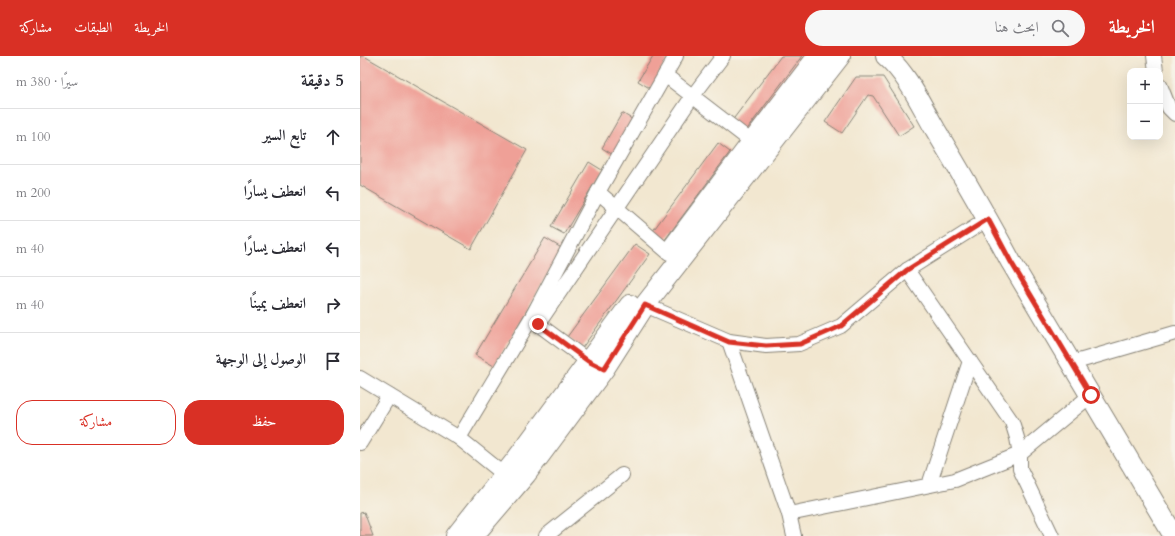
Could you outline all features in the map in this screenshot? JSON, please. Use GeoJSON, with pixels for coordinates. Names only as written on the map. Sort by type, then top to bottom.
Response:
{"type":"FeatureCollection","features":[{"type":"Feature","properties":{"kind":"main road"},"geometry":{"type":"LineString","coordinates":[[596,365],[668,253],[818,56]]}},
{"type":"Feature","properties":{"kind":"main road"},"geometry":{"type":"LineString","coordinates":[[476,535],[511,480],[596,365],[645,305],[840,56]]}},
{"type":"Feature","properties":{"kind":"main road"},"geometry":{"type":"LineString","coordinates":[[886,56],[900,71],[988,219],[1011,262],[1174,536]]}},
{"type":"Feature","properties":{"kind":"main road"},"geometry":{"type":"LineString","coordinates":[[456,536],[511,480]]}},
{"type":"Feature","properties":{"kind":"street"},"geometry":{"type":"LineString","coordinates":[[536,319],[598,192],[676,56]]}},
{"type":"Feature","properties":{"kind":"street"},"geometry":{"type":"LineString","coordinates":[[459,438],[536,319],[616,208],[692,97],[724,56]]}},
{"type":"Feature","properties":{"kind":"street"},"geometry":{"type":"LineString","coordinates":[[1154,56],[1156,68]]}},
{"type":"Feature","properties":{"kind":"street"},"geometry":{"type":"LineString","coordinates":[[665,75],[752,142]]}},
{"type":"Feature","properties":{"kind":"street"},"geometry":{"type":"LineString","coordinates":[[1163,93],[1169,108],[1175,114]]}},
{"type":"Feature","properties":{"kind":"street"},"geometry":{"type":"LineString","coordinates":[[598,192],[668,253]]}},
{"type":"Feature","properties":{"kind":"street"},"geometry":{"type":"LineString","coordinates":[[645,305],[729,342],[766,346],[800,344],[841,326],[907,270],[988,219]]}},
{"type":"Feature","properties":{"kind":"street"},"geometry":{"type":"LineString","coordinates":[[907,270],[1012,422],[1020,454],[1020,469],[1052,536]]}},
{"type":"Feature","properties":{"kind":"street"},"geometry":{"type":"LineString","coordinates":[[536,319],[596,365]]}},
{"type":"Feature","properties":{"kind":"street"},"geometry":{"type":"LineString","coordinates":[[1072,363],[1175,333]]}},
{"type":"Feature","properties":{"kind":"street"},"geometry":{"type":"LineString","coordinates":[[729,342],[789,514],[794,536]]}},
{"type":"Feature","properties":{"kind":"street"},"geometry":{"type":"LineString","coordinates":[[928,486],[970,361]]}},
{"type":"Feature","properties":{"kind":"street"},"geometry":{"type":"LineString","coordinates":[[360,378],[459,438],[511,480]]}},
{"type":"Feature","properties":{"kind":"street"},"geometry":{"type":"LineString","coordinates":[[789,514],[955,480],[1020,454],[1091,395]]}},
{"type":"Feature","properties":{"kind":"street"},"geometry":{"type":"LineString","coordinates":[[360,443],[389,396]]}},
{"type":"Feature","properties":{"kind":"street"},"geometry":{"type":"LineString","coordinates":[[546,536],[622,475]]}},
{"type":"Feature","properties":{"kind":"building"},"geometry":{"type":"Polygon","coordinates":[[[360,56],[364,56],[527,150],[471,249],[360,185],[360,56]]]}},
{"type":"Feature","properties":{"kind":"building"},"geometry":{"type":"Polygon","coordinates":[[[653,56],[670,56],[651,89],[638,81],[653,56]]]}},
{"type":"Feature","properties":{"kind":"building"},"geometry":{"type":"Polygon","coordinates":[[[781,56],[802,56],[745,132],[731,122],[781,56]]]}},
{"type":"Feature","properties":{"kind":"building"},"geometry":{"type":"Polygon","coordinates":[[[856,77],[883,77],[914,126],[899,136],[873,96],[868,95],[842,133],[825,122],[856,77]]]}},
{"type":"Feature","properties":{"kind":"building"},"geometry":{"type":"Polygon","coordinates":[[[622,113],[635,121],[615,156],[602,148],[622,113]]]}},
{"type":"Feature","properties":{"kind":"building"},"geometry":{"type":"Polygon","coordinates":[[[718,143],[730,152],[664,241],[652,232],[718,143]]]}},
{"type":"Feature","properties":{"kind":"building"},"geometry":{"type":"Polygon","coordinates":[[[589,162],[602,170],[564,234],[551,227],[589,162]]]}},
{"type":"Feature","properties":{"kind":"building"},"geometry":{"type":"Polygon","coordinates":[[[545,238],[563,249],[494,366],[475,355],[545,238]]]}},
{"type":"Feature","properties":{"kind":"building"},"geometry":{"type":"Polygon","coordinates":[[[635,244],[650,254],[582,348],[567,337],[635,244]]]}},
{"type":"Feature","properties":{"kind":"building"},"geometry":{"type":"Polygon","coordinates":[[[364,512],[373,536],[360,536],[360,513],[364,512]]]}},
{"type":"Feature","properties":{"kind":"route"},"geometry":{"type":"LineString","coordinates":[[538,324],[588,361],[604,369],[645,305],[729,342],[766,346],[800,344],[841,326],[907,270],[988,219],[1011,262],[1091,395]]}}]}
